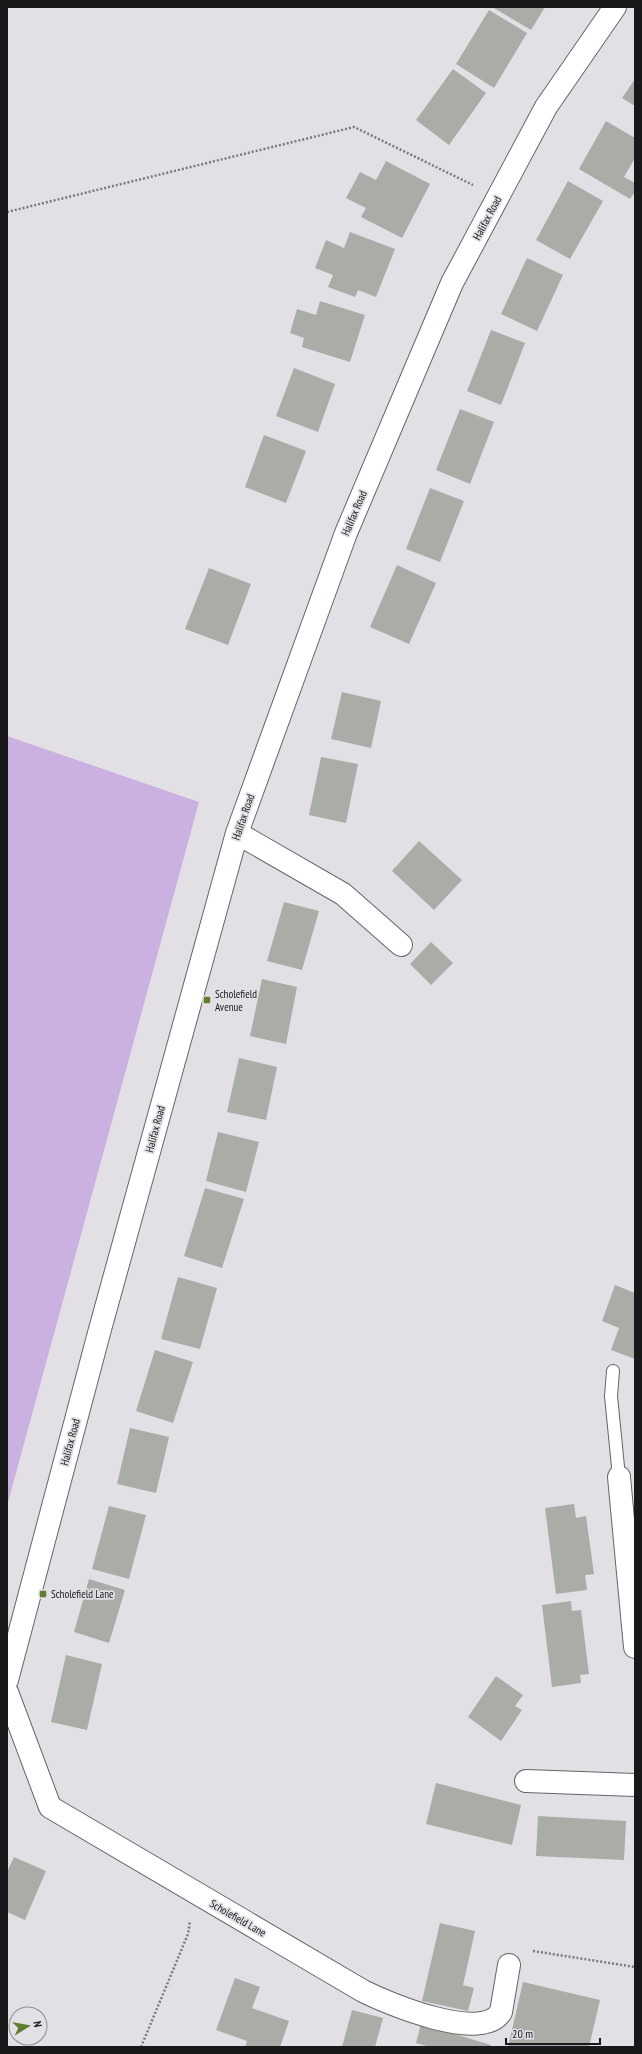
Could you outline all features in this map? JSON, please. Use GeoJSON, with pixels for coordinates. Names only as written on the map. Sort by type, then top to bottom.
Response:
{"type":"FeatureCollection","features":[{"type":"Feature","properties":{"kind":"street","name":"Halifax Road"},"geometry":{"type":"LineString","coordinates":[[7,1680],[99,1333],[237,833],[346,533],[452,283],[546,107],[615,7]]}},
{"type":"Feature","properties":{"kind":"street"},"geometry":{"type":"LineString","coordinates":[[237,833],[343,894],[401,945]]}},
{"type":"Feature","properties":{"kind":"street"},"geometry":{"type":"LineString","coordinates":[[619,1477],[630,1551],[635,1647]]}},
{"type":"Feature","properties":{"kind":"street","name":"Scholefield Lane"},"geometry":{"type":"LineString","coordinates":[[7,1692],[50,1807],[363,1991],[387,2003],[447,2020],[477,2024],[486,2023],[497,2018],[501,2012],[509,1965]]}},
{"type":"Feature","properties":{"kind":"street"},"geometry":{"type":"LineString","coordinates":[[526,1781],[635,1785]]}},
{"type":"Feature","properties":{"kind":"lane"},"geometry":{"type":"LineString","coordinates":[[613,1372],[611,1396],[619,1477]]}},
{"type":"Feature","properties":{"kind":"path"},"geometry":{"type":"LineString","coordinates":[[7,212],[354,127],[498,197]]}},
{"type":"Feature","properties":{"kind":"path"},"geometry":{"type":"LineString","coordinates":[[141,2047],[188,1934],[188,1922],[215,1904]]}},
{"type":"Feature","properties":{"kind":"path"},"geometry":{"type":"LineString","coordinates":[[509,1965],[513,1948],[635,1967]]}},
{"type":"Feature","properties":{"kind":"shaded area"},"geometry":{"type":"Polygon","coordinates":[[[7,736],[199,802],[7,1506],[7,736]]]}},
{"type":"Feature","properties":{"kind":"building"},"geometry":{"type":"Polygon","coordinates":[[[492,7],[545,7],[531,30],[492,7]]]}},
{"type":"Feature","properties":{"kind":"building"},"geometry":{"type":"Polygon","coordinates":[[[489,10],[527,33],[494,88],[456,64],[489,10]]]}},
{"type":"Feature","properties":{"kind":"building"},"geometry":{"type":"Polygon","coordinates":[[[453,69],[486,93],[449,145],[416,120],[453,69]]]}},
{"type":"Feature","properties":{"kind":"building"},"geometry":{"type":"Polygon","coordinates":[[[635,79],[635,106],[622,98],[635,79]]]}},
{"type":"Feature","properties":{"kind":"building"},"geometry":{"type":"Polygon","coordinates":[[[606,121],[635,138],[635,158],[624,177],[635,183],[635,192],[630,199],[579,169],[606,121]]]}},
{"type":"Feature","properties":{"kind":"building"},"geometry":{"type":"Polygon","coordinates":[[[386,161],[430,184],[402,238],[361,217],[366,208],[346,198],[360,172],[376,180],[386,161]]]}},
{"type":"Feature","properties":{"kind":"building"},"geometry":{"type":"Polygon","coordinates":[[[568,181],[603,201],[570,259],[536,240],[568,181]]]}},
{"type":"Feature","properties":{"kind":"building"},"geometry":{"type":"Polygon","coordinates":[[[350,232],[395,249],[376,297],[358,290],[355,297],[328,287],[333,275],[315,268],[326,240],[344,248],[350,232]]]}},
{"type":"Feature","properties":{"kind":"building"},"geometry":{"type":"Polygon","coordinates":[[[527,258],[563,275],[537,331],[501,314],[527,258]]]}},
{"type":"Feature","properties":{"kind":"building"},"geometry":{"type":"Polygon","coordinates":[[[320,301],[365,315],[350,362],[302,347],[304,338],[290,333],[297,309],[316,315],[320,301]]]}},
{"type":"Feature","properties":{"kind":"building"},"geometry":{"type":"Polygon","coordinates":[[[491,330],[525,343],[501,405],[467,391],[491,330]]]}},
{"type":"Feature","properties":{"kind":"building"},"geometry":{"type":"Polygon","coordinates":[[[294,368],[335,384],[318,432],[276,416],[294,368]]]}},
{"type":"Feature","properties":{"kind":"building"},"geometry":{"type":"Polygon","coordinates":[[[460,409],[494,422],[470,484],[436,470],[460,409]]]}},
{"type":"Feature","properties":{"kind":"building"},"geometry":{"type":"Polygon","coordinates":[[[264,435],[306,451],[286,503],[245,487],[264,435]]]}},
{"type":"Feature","properties":{"kind":"building"},"geometry":{"type":"Polygon","coordinates":[[[430,488],[464,501],[440,562],[406,549],[430,488]]]}},
{"type":"Feature","properties":{"kind":"building"},"geometry":{"type":"Polygon","coordinates":[[[397,565],[436,583],[409,644],[370,627],[397,565]]]}},
{"type":"Feature","properties":{"kind":"building"},"geometry":{"type":"Polygon","coordinates":[[[209,568],[251,584],[228,645],[185,629],[209,568]]]}},
{"type":"Feature","properties":{"kind":"building"},"geometry":{"type":"Polygon","coordinates":[[[342,692],[381,701],[371,748],[331,739],[342,692]]]}},
{"type":"Feature","properties":{"kind":"building"},"geometry":{"type":"Polygon","coordinates":[[[321,757],[358,764],[346,823],[309,815],[321,757]]]}},
{"type":"Feature","properties":{"kind":"building"},"geometry":{"type":"Polygon","coordinates":[[[419,841],[462,880],[434,910],[392,871],[419,841]]]}},
{"type":"Feature","properties":{"kind":"building"},"geometry":{"type":"Polygon","coordinates":[[[284,902],[319,911],[302,970],[267,961],[284,902]]]}},
{"type":"Feature","properties":{"kind":"building"},"geometry":{"type":"Polygon","coordinates":[[[431,942],[453,963],[431,985],[410,964],[431,942]]]}},
{"type":"Feature","properties":{"kind":"building"},"geometry":{"type":"Polygon","coordinates":[[[262,979],[297,987],[286,1044],[250,1036],[262,979]]]}},
{"type":"Feature","properties":{"kind":"building"},"geometry":{"type":"Polygon","coordinates":[[[239,1058],[277,1067],[266,1120],[227,1112],[239,1058]]]}},
{"type":"Feature","properties":{"kind":"building"},"geometry":{"type":"Polygon","coordinates":[[[218,1132],[259,1142],[246,1192],[206,1181],[218,1132]]]}},
{"type":"Feature","properties":{"kind":"building"},"geometry":{"type":"Polygon","coordinates":[[[205,1188],[244,1199],[222,1268],[184,1256],[205,1188]]]}},
{"type":"Feature","properties":{"kind":"building"},"geometry":{"type":"Polygon","coordinates":[[[178,1277],[217,1288],[200,1349],[161,1339],[178,1277]]]}},
{"type":"Feature","properties":{"kind":"building"},"geometry":{"type":"Polygon","coordinates":[[[615,1285],[635,1293],[635,1359],[611,1350],[619,1328],[602,1321],[615,1285]]]}},
{"type":"Feature","properties":{"kind":"building"},"geometry":{"type":"Polygon","coordinates":[[[155,1350],[193,1362],[173,1423],[136,1411],[155,1350]]]}},
{"type":"Feature","properties":{"kind":"building"},"geometry":{"type":"Polygon","coordinates":[[[130,1428],[169,1437],[156,1493],[117,1484],[130,1428]]]}},
{"type":"Feature","properties":{"kind":"building"},"geometry":{"type":"Polygon","coordinates":[[[574,1504],[576,1518],[586,1516],[594,1574],[585,1575],[587,1590],[556,1594],[545,1508],[574,1504]]]}},
{"type":"Feature","properties":{"kind":"building"},"geometry":{"type":"Polygon","coordinates":[[[109,1506],[146,1515],[129,1579],[92,1569],[109,1506]]]}},
{"type":"Feature","properties":{"kind":"building"},"geometry":{"type":"Polygon","coordinates":[[[89,1579],[125,1590],[109,1643],[74,1632],[89,1579]]]}},
{"type":"Feature","properties":{"kind":"building"},"geometry":{"type":"Polygon","coordinates":[[[571,1601],[572,1611],[581,1610],[589,1674],[580,1675],[581,1683],[552,1687],[542,1605],[571,1601]]]}},
{"type":"Feature","properties":{"kind":"building"},"geometry":{"type":"Polygon","coordinates":[[[66,1655],[102,1664],[87,1730],[51,1722],[66,1655]]]}},
{"type":"Feature","properties":{"kind":"building"},"geometry":{"type":"Polygon","coordinates":[[[496,1676],[523,1695],[515,1706],[522,1710],[501,1741],[468,1717],[496,1676]]]}},
{"type":"Feature","properties":{"kind":"building"},"geometry":{"type":"Polygon","coordinates":[[[436,1783],[521,1805],[512,1845],[426,1824],[436,1783]]]}},
{"type":"Feature","properties":{"kind":"building"},"geometry":{"type":"Polygon","coordinates":[[[538,1816],[626,1821],[624,1860],[536,1856],[538,1816]]]}},
{"type":"Feature","properties":{"kind":"building"},"geometry":{"type":"Polygon","coordinates":[[[14,1857],[46,1871],[25,1920],[7,1912],[7,1872],[14,1857]]]}},
{"type":"Feature","properties":{"kind":"building"},"geometry":{"type":"Polygon","coordinates":[[[440,1923],[475,1931],[463,1985],[474,1988],[468,2011],[422,2001],[440,1923]]]}},
{"type":"Feature","properties":{"kind":"building"},"geometry":{"type":"Polygon","coordinates":[[[235,1978],[260,1987],[252,2008],[289,2021],[280,2047],[245,2047],[247,2041],[216,2030],[235,1978]]]}},
{"type":"Feature","properties":{"kind":"building"},"geometry":{"type":"Polygon","coordinates":[[[523,1982],[600,2000],[589,2047],[508,2047],[523,1982]]]}},
{"type":"Feature","properties":{"kind":"building"},"geometry":{"type":"Polygon","coordinates":[[[352,2010],[383,2018],[375,2047],[342,2047],[352,2010]]]}},
{"type":"Feature","properties":{"kind":"building"},"geometry":{"type":"Polygon","coordinates":[[[421,2024],[491,2045],[491,2047],[430,2047],[416,2043],[421,2024]]]}},
{"type":"Feature","properties":{"kind":"place","name":"Scholefield Avenue"},"geometry":{"type":"Point","coordinates":[207,1000]}},
{"type":"Feature","properties":{"kind":"place","name":"Scholefield Lane"},"geometry":{"type":"Point","coordinates":[43,1594]}}]}
